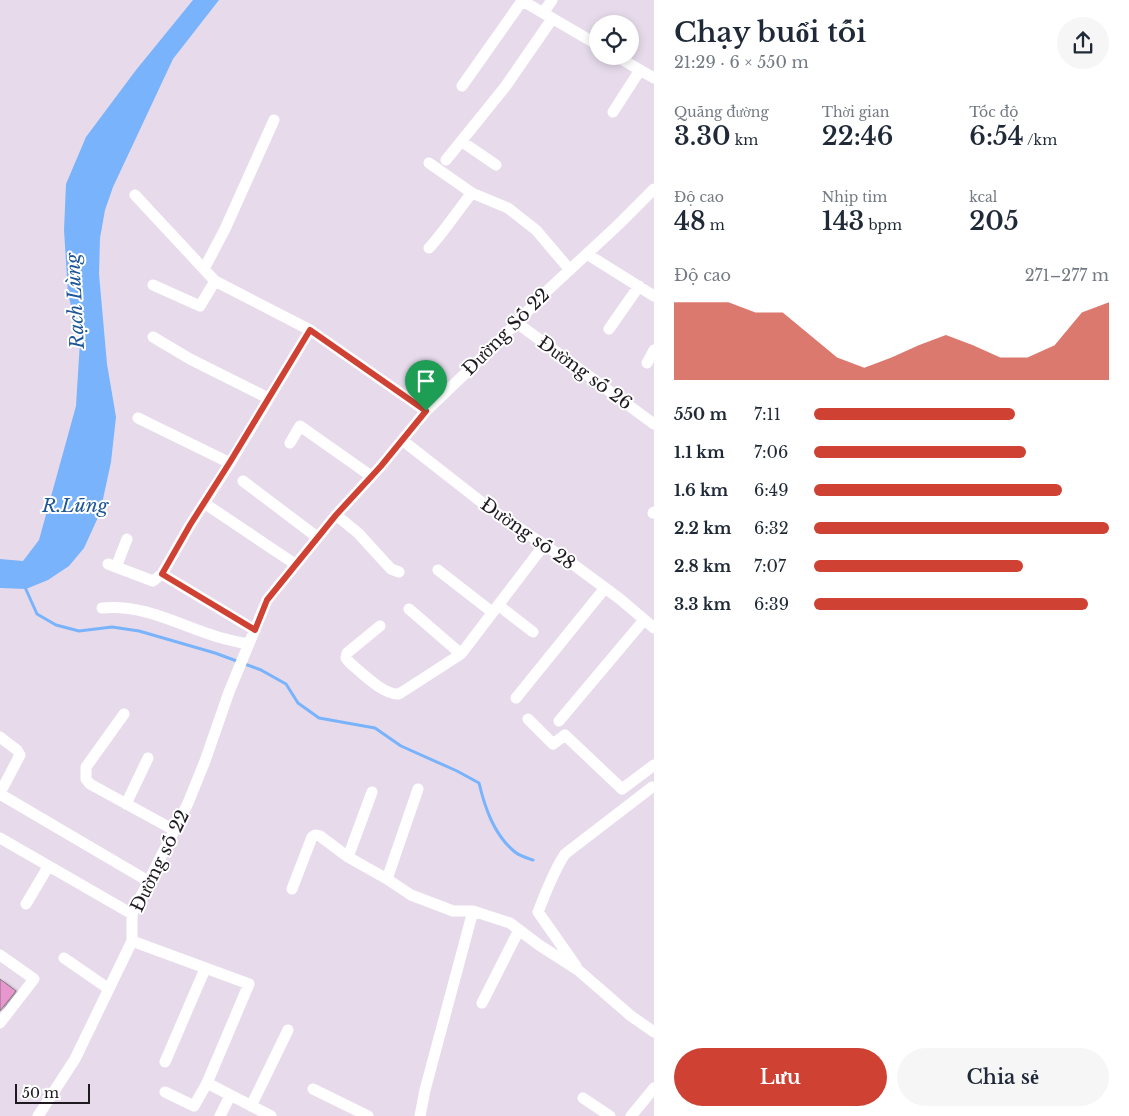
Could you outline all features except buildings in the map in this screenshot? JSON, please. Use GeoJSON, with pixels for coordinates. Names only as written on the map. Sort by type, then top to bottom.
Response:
{"type":"FeatureCollection","features":[{"type":"Feature","properties":{"kind":"street"},"geometry":{"type":"LineString","coordinates":[[462,86],[522,0],[589,40]]}},
{"type":"Feature","properties":{"kind":"street"},"geometry":{"type":"LineString","coordinates":[[446,160],[505,86],[547,16],[552,0]]}},
{"type":"Feature","properties":{"kind":"street"},"geometry":{"type":"LineString","coordinates":[[631,65],[654,78]]}},
{"type":"Feature","properties":{"kind":"street"},"geometry":{"type":"LineString","coordinates":[[613,112],[640,70]]}},
{"type":"Feature","properties":{"kind":"street"},"geometry":{"type":"LineString","coordinates":[[204,269],[225,229],[274,120]]}},
{"type":"Feature","properties":{"kind":"street"},"geometry":{"type":"LineString","coordinates":[[461,141],[496,165]]}},
{"type":"Feature","properties":{"kind":"street"},"geometry":{"type":"LineString","coordinates":[[429,162],[472,193],[508,208],[536,230],[570,270]]}},
{"type":"Feature","properties":{"kind":"street","name":"Đường Số 22"},"geometry":{"type":"LineString","coordinates":[[247,648],[267,600],[317,537],[426,411],[654,189]]}},
{"type":"Feature","properties":{"kind":"street"},"geometry":{"type":"LineString","coordinates":[[429,248],[446,229],[459,208],[472,193]]}},
{"type":"Feature","properties":{"kind":"street"},"geometry":{"type":"LineString","coordinates":[[135,195],[215,281],[310,330],[426,411]]}},
{"type":"Feature","properties":{"kind":"street"},"geometry":{"type":"LineString","coordinates":[[587,254],[654,296]]}},
{"type":"Feature","properties":{"kind":"street"},"geometry":{"type":"LineString","coordinates":[[153,284],[200,306],[215,281]]}},
{"type":"Feature","properties":{"kind":"street"},"geometry":{"type":"LineString","coordinates":[[609,329],[639,286]]}},
{"type":"Feature","properties":{"kind":"street","name":"Đường số 26"},"geometry":{"type":"LineString","coordinates":[[517,323],[654,424]]}},
{"type":"Feature","properties":{"kind":"street"},"geometry":{"type":"LineString","coordinates":[[127,539],[112,565],[153,581],[162,574],[310,330]]}},
{"type":"Feature","properties":{"kind":"street"},"geometry":{"type":"LineString","coordinates":[[153,337],[190,359],[268,398]]}},
{"type":"Feature","properties":{"kind":"street"},"geometry":{"type":"LineString","coordinates":[[646,363],[654,350]]}},
{"type":"Feature","properties":{"kind":"street"},"geometry":{"type":"LineString","coordinates":[[138,418],[230,462]]}},
{"type":"Feature","properties":{"kind":"street"},"geometry":{"type":"LineString","coordinates":[[290,443],[300,426],[371,476]]}},
{"type":"Feature","properties":{"kind":"street","name":"Đường số 28"},"geometry":{"type":"LineString","coordinates":[[402,440],[488,508],[605,588],[654,628]]}},
{"type":"Feature","properties":{"kind":"street"},"geometry":{"type":"LineString","coordinates":[[243,481],[317,537]]}},
{"type":"Feature","properties":{"kind":"street"},"geometry":{"type":"LineString","coordinates":[[204,503],[295,564]]}},
{"type":"Feature","properties":{"kind":"street"},"geometry":{"type":"LineString","coordinates":[[336,515],[358,533],[391,569],[400,572]]}},
{"type":"Feature","properties":{"kind":"street"},"geometry":{"type":"LineString","coordinates":[[380,626],[347,653],[346,658],[384,691],[394,695],[399,694],[461,654],[544,545]]}},
{"type":"Feature","properties":{"kind":"street"},"geometry":{"type":"LineString","coordinates":[[438,570],[495,609],[533,632]]}},
{"type":"Feature","properties":{"kind":"street"},"geometry":{"type":"LineString","coordinates":[[162,574],[255,630]]}},
{"type":"Feature","properties":{"kind":"street"},"geometry":{"type":"LineString","coordinates":[[516,698],[605,588]]}},
{"type":"Feature","properties":{"kind":"street"},"geometry":{"type":"LineString","coordinates":[[102,608],[118,606],[139,609],[247,648]]}},
{"type":"Feature","properties":{"kind":"street"},"geometry":{"type":"LineString","coordinates":[[408,609],[461,654]]}},
{"type":"Feature","properties":{"kind":"street"},"geometry":{"type":"LineString","coordinates":[[560,721],[644,620]]}},
{"type":"Feature","properties":{"kind":"street","name":"Đường số 22"},"geometry":{"type":"LineString","coordinates":[[38,1116],[75,1059],[132,941],[132,914],[188,803],[247,648]]}},
{"type":"Feature","properties":{"kind":"street"},"geometry":{"type":"LineString","coordinates":[[124,714],[86,768],[85,776],[90,784],[174,830]]}},
{"type":"Feature","properties":{"kind":"street"},"geometry":{"type":"LineString","coordinates":[[528,719],[552,744],[565,735],[622,789],[654,765]]}},
{"type":"Feature","properties":{"kind":"street"},"geometry":{"type":"LineString","coordinates":[[0,737],[17,750],[20,755],[0,794],[148,881]]}},
{"type":"Feature","properties":{"kind":"street"},"geometry":{"type":"LineString","coordinates":[[126,804],[148,758]]}},
{"type":"Feature","properties":{"kind":"street"},"geometry":{"type":"LineString","coordinates":[[578,970],[538,912],[548,886],[565,854],[652,787]]}},
{"type":"Feature","properties":{"kind":"street"},"geometry":{"type":"LineString","coordinates":[[386,879],[418,789]]}},
{"type":"Feature","properties":{"kind":"street"},"geometry":{"type":"LineString","coordinates":[[348,857],[372,792]]}},
{"type":"Feature","properties":{"kind":"street"},"geometry":{"type":"LineString","coordinates":[[292,889],[312,837],[315,835],[320,836],[348,857],[411,895],[453,911],[474,911],[510,923],[539,945],[578,970],[631,1016],[654,1032]]}},
{"type":"Feature","properties":{"kind":"street"},"geometry":{"type":"LineString","coordinates":[[0,838],[132,914]]}},
{"type":"Feature","properties":{"kind":"street"},"geometry":{"type":"LineString","coordinates":[[26,904],[48,867]]}},
{"type":"Feature","properties":{"kind":"street"},"geometry":{"type":"LineString","coordinates":[[420,1116],[425,1090],[474,911]]}},
{"type":"Feature","properties":{"kind":"street"},"geometry":{"type":"LineString","coordinates":[[482,1003],[518,930]]}},
{"type":"Feature","properties":{"kind":"street"},"geometry":{"type":"LineString","coordinates":[[132,941],[249,984],[207,1083],[194,1106],[165,1092]]}},
{"type":"Feature","properties":{"kind":"street"},"geometry":{"type":"LineString","coordinates":[[0,955],[34,979],[0,1023]]}},
{"type":"Feature","properties":{"kind":"street"},"geometry":{"type":"LineString","coordinates":[[64,958],[109,989]]}},
{"type":"Feature","properties":{"kind":"street"},"geometry":{"type":"LineString","coordinates":[[165,1062],[206,968]]}},
{"type":"Feature","properties":{"kind":"street"},"geometry":{"type":"LineString","coordinates":[[251,1106],[288,1030]]}},
{"type":"Feature","properties":{"kind":"street"},"geometry":{"type":"LineString","coordinates":[[207,1083],[271,1116]]}},
{"type":"Feature","properties":{"kind":"street"},"geometry":{"type":"LineString","coordinates":[[631,1116],[654,1088]]}},
{"type":"Feature","properties":{"kind":"street"},"geometry":{"type":"LineString","coordinates":[[313,1089],[368,1116]]}},
{"type":"Feature","properties":{"kind":"street"},"geometry":{"type":"LineString","coordinates":[[220,1116],[230,1096]]}},
{"type":"Feature","properties":{"kind":"street"},"geometry":{"type":"LineString","coordinates":[[584,1098],[610,1116]]}},
{"type":"Feature","properties":{"kind":"water","name":"R.Lũng"},"geometry":{"type":"Polygon","coordinates":[[[193,0],[219,0],[173,59],[113,187],[105,210],[100,238],[99,274],[107,364],[116,417],[111,462],[100,513],[84,548],[69,566],[48,580],[26,589],[0,588],[0,559],[23,561],[39,540],[76,406],[80,341],[68,294],[64,230],[66,184],[86,137],[136,70],[193,0]]]}},
{"type":"Feature","properties":{"kind":"waterway"},"geometry":{"type":"LineString","coordinates":[[24,585],[37,614],[56,625],[79,631],[112,627],[139,631],[215,653],[261,670],[286,684],[298,703],[319,718],[375,728],[401,746],[457,771],[479,783],[491,821],[501,838],[519,855],[533,860]]}},
{"type":"Feature","properties":{"kind":"route"},"geometry":{"type":"LineString","coordinates":[[310,330],[426,411],[381,466],[336,515],[295,564],[267,600],[255,630],[162,574],[310,330]]}},
{"type":"Feature","properties":{"kind":"water label","name":"Rạch Lùng"},"geometry":{"type":"Point","coordinates":[75,301]}}]}
